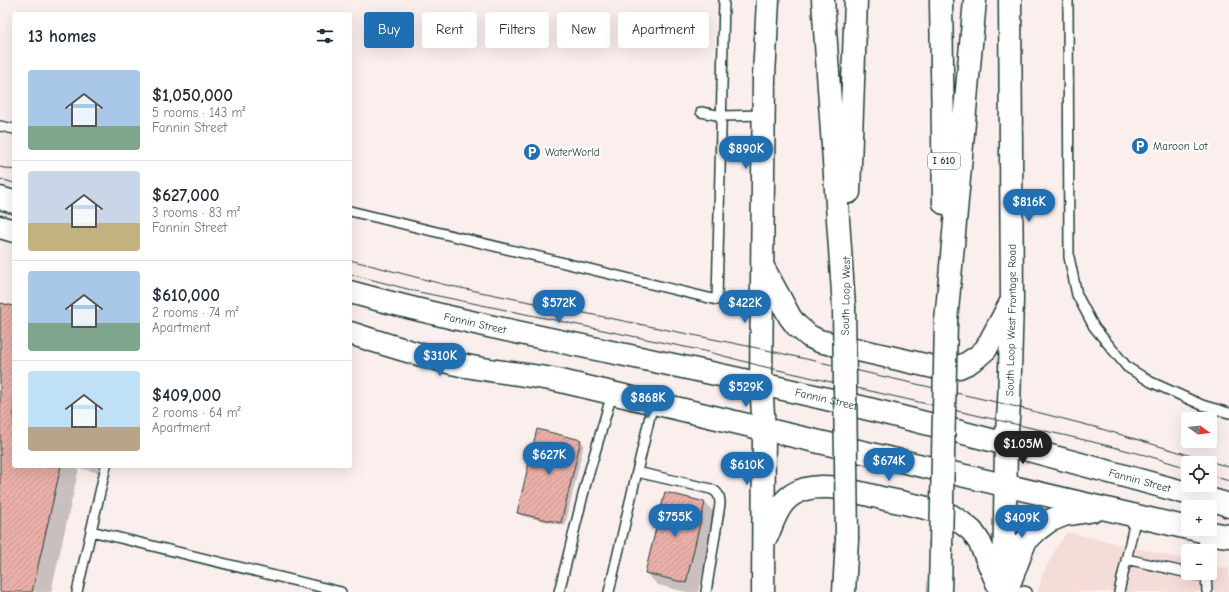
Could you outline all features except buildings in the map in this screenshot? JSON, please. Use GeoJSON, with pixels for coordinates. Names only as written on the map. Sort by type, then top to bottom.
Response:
{"type":"FeatureCollection","features":[{"type":"Feature","properties":{"kind":"main road"},"geometry":{"type":"LineString","coordinates":[[763,592],[764,429],[760,384],[763,115],[768,0]]}},
{"type":"Feature","properties":{"kind":"main road"},"geometry":{"type":"LineString","coordinates":[[823,0],[844,307]]}},
{"type":"Feature","properties":{"kind":"main road","name":"South Loop West"},"geometry":{"type":"LineString","coordinates":[[844,592],[847,540],[844,307],[856,0]]}},
{"type":"Feature","properties":{"kind":"main road","name":"I 610"},"geometry":{"type":"LineString","coordinates":[[940,592],[946,322],[941,0]]}},
{"type":"Feature","properties":{"kind":"main road"},"geometry":{"type":"LineString","coordinates":[[946,322],[975,0]]}},
{"type":"Feature","properties":{"kind":"main road","name":"South Loop West Frontage Road"},"geometry":{"type":"LineString","coordinates":[[1004,592],[1006,444],[1009,405],[1012,300],[1010,0]]}},
{"type":"Feature","properties":{"kind":"main road"},"geometry":{"type":"LineString","coordinates":[[0,198],[12,201]]}},
{"type":"Feature","properties":{"kind":"main road"},"geometry":{"type":"LineString","coordinates":[[0,227],[12,230]]}},
{"type":"Feature","properties":{"kind":"main road"},"geometry":{"type":"LineString","coordinates":[[762,264],[790,317],[796,325],[809,336],[819,341],[938,368],[959,367],[968,363],[986,349],[1012,300]]}},
{"type":"Feature","properties":{"kind":"main road","name":"Fannin Street"},"geometry":{"type":"LineString","coordinates":[[352,293],[400,306],[496,328],[808,394],[1006,444],[1223,503],[1229,506]]}},
{"type":"Feature","properties":{"kind":"main road"},"geometry":{"type":"LineString","coordinates":[[352,334],[457,364],[539,377],[653,403],[1136,516],[1181,530]]}},
{"type":"Feature","properties":{"kind":"main road"},"geometry":{"type":"LineString","coordinates":[[763,544],[780,507],[792,494],[810,488],[836,488],[950,515],[972,532],[980,543],[1004,592]]}},
{"type":"Feature","properties":{"kind":"main road"},"geometry":{"type":"LineString","coordinates":[[1004,592],[1026,542],[1037,530],[1049,521],[1064,516],[1106,509]]}},
{"type":"Feature","properties":{"kind":"main road"},"geometry":{"type":"LineString","coordinates":[[1217,535],[1229,536]]}},
{"type":"Feature","properties":{"kind":"lane"},"geometry":{"type":"LineString","coordinates":[[352,211],[717,300],[724,0]]}},
{"type":"Feature","properties":{"kind":"lane"},"geometry":{"type":"LineString","coordinates":[[1068,0],[1069,257],[1077,295],[1094,328],[1127,367],[1158,386],[1202,405],[1229,413]]}},
{"type":"Feature","properties":{"kind":"lane"},"geometry":{"type":"LineString","coordinates":[[701,112],[722,116],[763,115]]}},
{"type":"Feature","properties":{"kind":"lane"},"geometry":{"type":"LineString","coordinates":[[0,126],[12,129]]}},
{"type":"Feature","properties":{"kind":"lane"},"geometry":{"type":"LineString","coordinates":[[559,592],[586,483],[612,394]]}},
{"type":"Feature","properties":{"kind":"lane"},"geometry":{"type":"LineString","coordinates":[[609,592],[653,403]]}},
{"type":"Feature","properties":{"kind":"lane"},"geometry":{"type":"LineString","coordinates":[[77,592],[106,468]]}},
{"type":"Feature","properties":{"kind":"lane"},"geometry":{"type":"LineString","coordinates":[[637,472],[710,489],[719,495],[720,504],[706,592]]}},
{"type":"Feature","properties":{"kind":"lane"},"geometry":{"type":"LineString","coordinates":[[1119,592],[1136,516]]}},
{"type":"Feature","properties":{"kind":"lane"},"geometry":{"type":"LineString","coordinates":[[91,531],[341,592]]}},
{"type":"Feature","properties":{"kind":"lane"},"geometry":{"type":"LineString","coordinates":[[1126,559],[1181,570]]}},
{"type":"Feature","properties":{"kind":"lane"},"geometry":{"type":"LineString","coordinates":[[1206,580],[1207,592]]}},
{"type":"Feature","properties":{"kind":"lane"},"geometry":{"type":"LineString","coordinates":[[1019,592],[1027,592]]}},
{"type":"Feature","properties":{"kind":"shaded area"},"geometry":{"type":"Polygon","coordinates":[[[1067,532],[1181,558],[1181,580],[1217,580],[1217,566],[1229,569],[1229,592],[1038,592],[1042,575],[1058,545],[1067,532]]]}},
{"type":"Feature","properties":{"kind":"tram line"},"geometry":{"type":"LineString","coordinates":[[0,167],[12,170]]}},
{"type":"Feature","properties":{"kind":"tram line"},"geometry":{"type":"LineString","coordinates":[[0,179],[12,182]]}},
{"type":"Feature","properties":{"kind":"tram line"},"geometry":{"type":"LineString","coordinates":[[352,261],[446,285],[762,349],[1009,405],[1095,427],[1229,467]]}},
{"type":"Feature","properties":{"kind":"tram line"},"geometry":{"type":"LineString","coordinates":[[352,275],[419,292],[709,352],[761,366],[1089,441],[1181,466]]}},
{"type":"Feature","properties":{"kind":"tram line"},"geometry":{"type":"LineString","coordinates":[[1217,477],[1229,481]]}},
{"type":"Feature","properties":{"kind":"place","name":"Maroon Lot"},"geometry":{"type":"Point","coordinates":[1140,146]}},
{"type":"Feature","properties":{"kind":"place","name":"WaterWorld"},"geometry":{"type":"Point","coordinates":[532,152]}}]}
